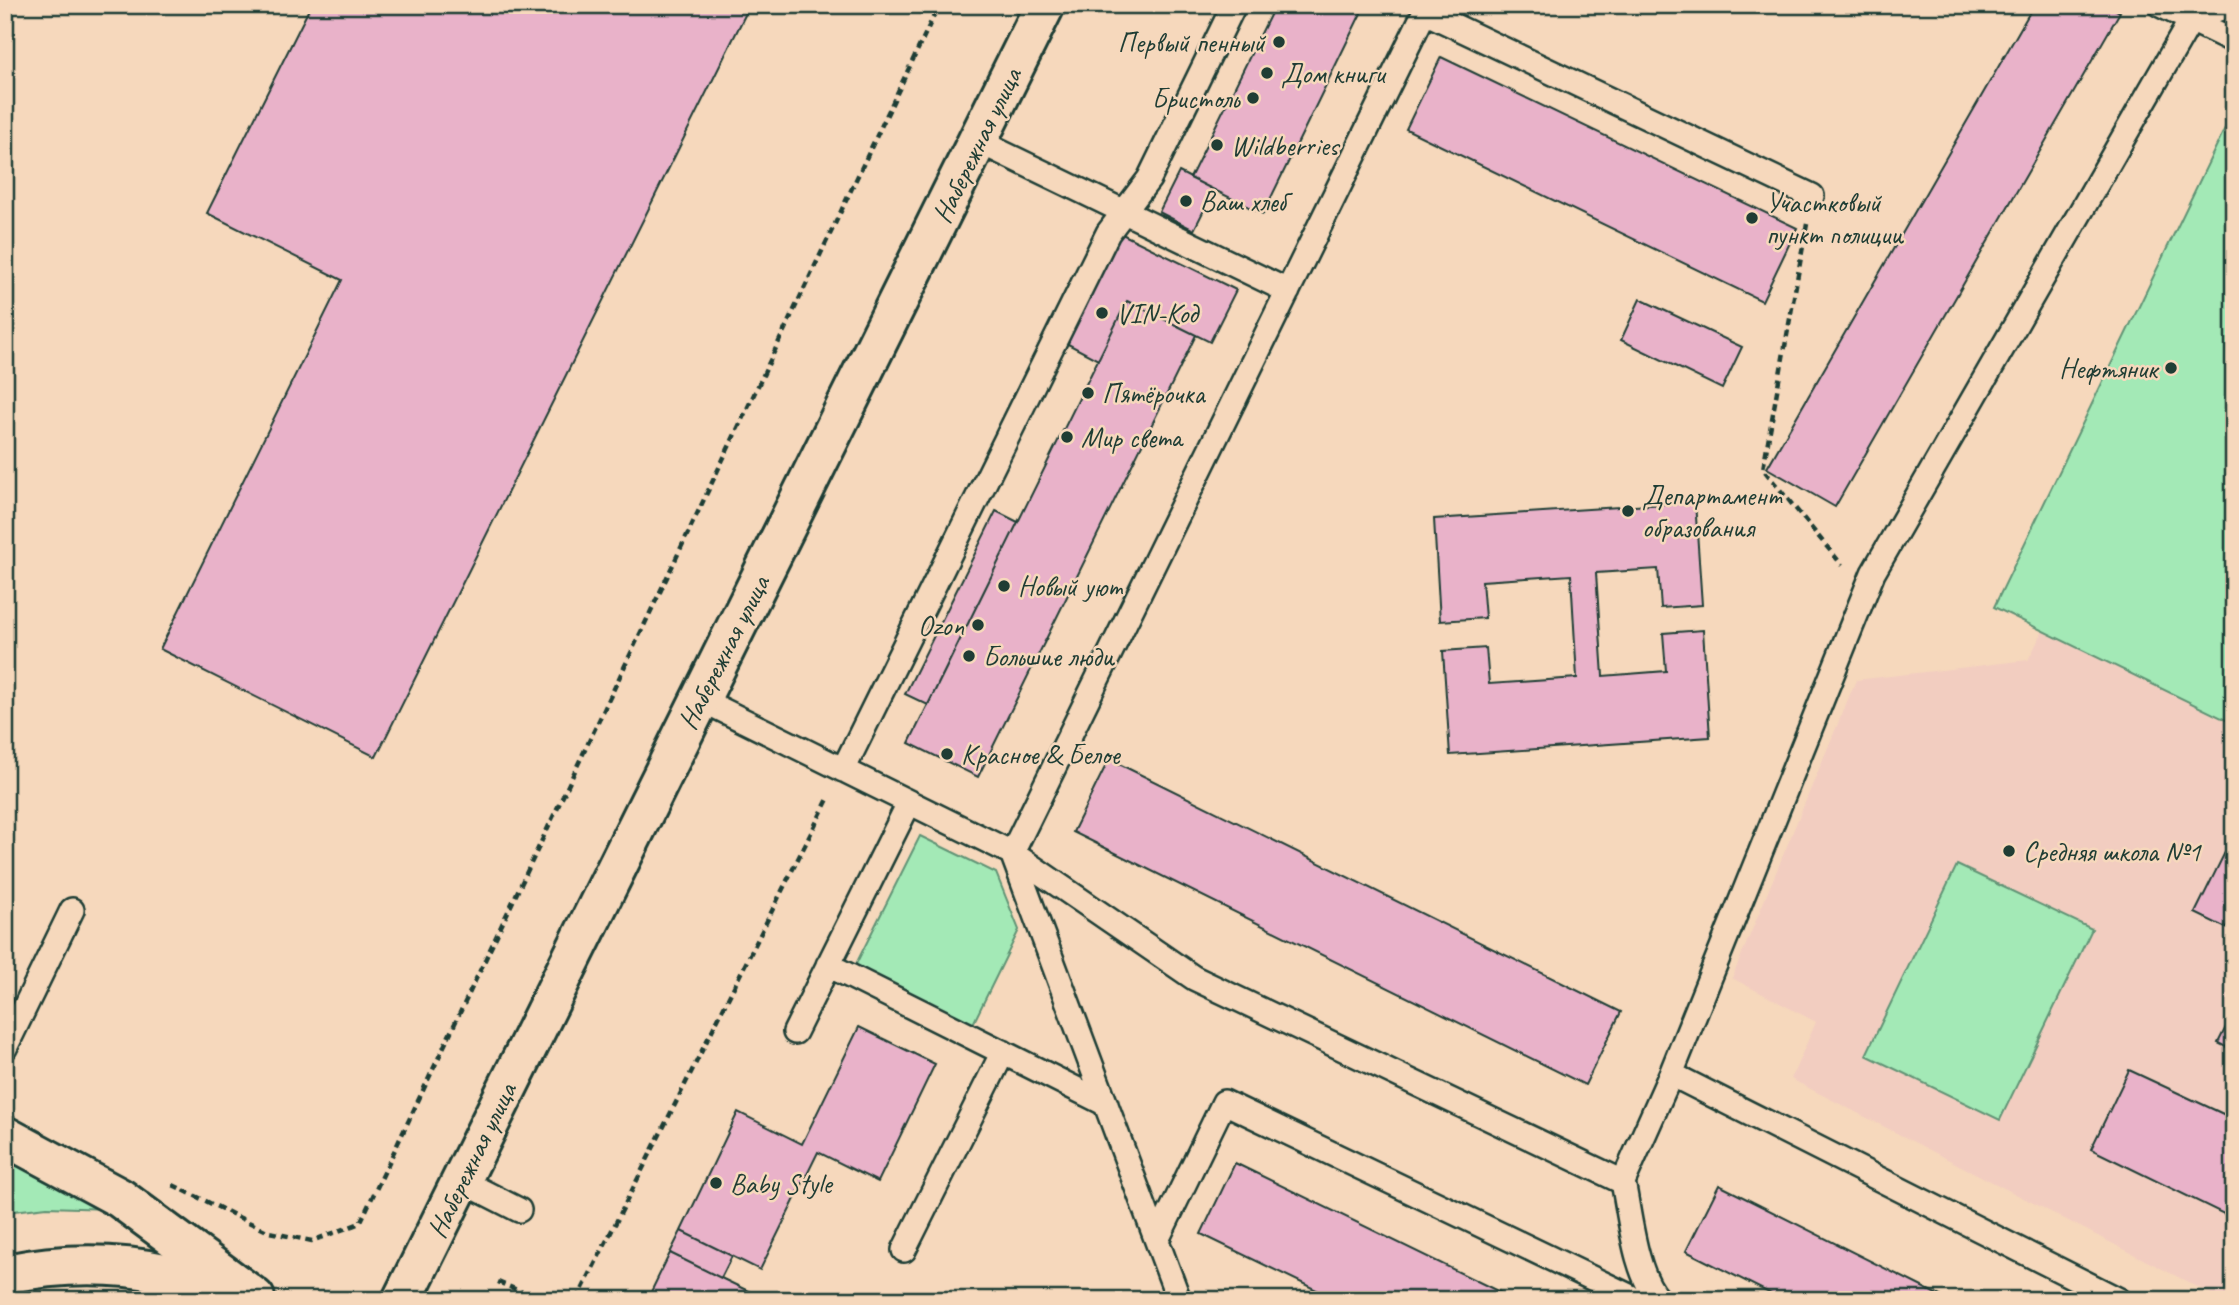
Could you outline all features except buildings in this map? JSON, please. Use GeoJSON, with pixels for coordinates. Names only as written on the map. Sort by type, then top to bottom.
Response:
{"type":"FeatureCollection","features":[{"type":"Feature","properties":{"kind":"main road","name":"Набережная улица"},"geometry":{"type":"LineString","coordinates":[[402,1300],[1045,5]]}},
{"type":"Feature","properties":{"kind":"main road"},"geometry":{"type":"LineString","coordinates":[[5,1136],[120,1198],[257,1300]]}},
{"type":"Feature","properties":{"kind":"main road"},"geometry":{"type":"LineString","coordinates":[[5,1274],[81,1264],[120,1265],[200,1281],[245,1300]]}},
{"type":"Feature","properties":{"kind":"lane"},"geometry":{"type":"LineString","coordinates":[[843,770],[1108,233],[1122,211],[1149,179],[1234,5]]}},
{"type":"Feature","properties":{"kind":"lane"},"geometry":{"type":"LineString","coordinates":[[2160,5],[2234,41]]}},
{"type":"Feature","properties":{"kind":"lane"},"geometry":{"type":"LineString","coordinates":[[1659,1300],[1650,1291],[1642,1269],[1623,1181],[1671,1074],[1864,593],[2191,20],[2228,5]]}},
{"type":"Feature","properties":{"kind":"lane"},"geometry":{"type":"LineString","coordinates":[[1179,1300],[1012,853],[1427,9],[1812,196]]}},
{"type":"Feature","properties":{"kind":"lane"},"geometry":{"type":"LineString","coordinates":[[978,141],[1288,291]]}},
{"type":"Feature","properties":{"kind":"lane"},"geometry":{"type":"LineString","coordinates":[[700,699],[1012,853],[1194,978],[1623,1181]]}},
{"type":"Feature","properties":{"kind":"lane"},"geometry":{"type":"LineString","coordinates":[[795,1032],[909,803]]}},
{"type":"Feature","properties":{"kind":"lane"},"geometry":{"type":"LineString","coordinates":[[5,1048],[72,910]]}},
{"type":"Feature","properties":{"kind":"lane"},"geometry":{"type":"LineString","coordinates":[[828,965],[1106,1104]]}},
{"type":"Feature","properties":{"kind":"lane"},"geometry":{"type":"LineString","coordinates":[[904,1250],[1003,1052]]}},
{"type":"Feature","properties":{"kind":"lane"},"geometry":{"type":"LineString","coordinates":[[1671,1074],[2119,1300]]}},
{"type":"Feature","properties":{"kind":"lane"},"geometry":{"type":"LineString","coordinates":[[1157,1240],[1224,1102],[1628,1298],[1642,1269]]}},
{"type":"Feature","properties":{"kind":"lane"},"geometry":{"type":"LineString","coordinates":[[460,1180],[519,1210]]}},
{"type":"Feature","properties":{"kind":"path"},"geometry":{"type":"LineString","coordinates":[[312,1241],[360,1223],[939,5]]}},
{"type":"Feature","properties":{"kind":"path"},"geometry":{"type":"LineString","coordinates":[[1812,196],[1763,469],[1864,593]]}},
{"type":"Feature","properties":{"kind":"path"},"geometry":{"type":"LineString","coordinates":[[577,1300],[843,770]]}},
{"type":"Feature","properties":{"kind":"path"},"geometry":{"type":"LineString","coordinates":[[498,1282],[541,1300]]}},
{"type":"Feature","properties":{"kind":"shaded area","name":"Средняя школа №1"},"geometry":{"type":"Polygon","coordinates":[[[2043,631],[2234,724],[2234,1300],[2223,1300],[1791,1079],[1816,1022],[1732,978],[1856,680],[2028,660],[2043,631]]]}},
{"type":"Feature","properties":{"kind":"green space","name":"Нефтяник"},"geometry":{"type":"Polygon","coordinates":[[[2226,126],[2234,129],[2234,724],[1994,607],[2226,126]]]}},
{"type":"Feature","properties":{"kind":"green space"},"geometry":{"type":"Polygon","coordinates":[[[920,836],[996,873],[1019,930],[972,1026],[854,968],[920,836]]]}},
{"type":"Feature","properties":{"kind":"green space"},"geometry":{"type":"Polygon","coordinates":[[[1957,865],[2092,929],[2000,1120],[1866,1055],[1957,865]]]}},
{"type":"Feature","properties":{"kind":"green space"},"geometry":{"type":"Polygon","coordinates":[[[5,1154],[109,1209],[47,1207],[5,1212],[5,1154]]]}},
{"type":"Feature","properties":{"kind":"place","name":"Первый пенный"},"geometry":{"type":"Point","coordinates":[1279,42]}},
{"type":"Feature","properties":{"kind":"place","name":"Дом книги"},"geometry":{"type":"Point","coordinates":[1267,73]}},
{"type":"Feature","properties":{"kind":"place","name":"Бристоль"},"geometry":{"type":"Point","coordinates":[1253,98]}},
{"type":"Feature","properties":{"kind":"place","name":"Wildberries"},"geometry":{"type":"Point","coordinates":[1217,145]}},
{"type":"Feature","properties":{"kind":"place","name":"Ваш хлеб"},"geometry":{"type":"Point","coordinates":[1186,201]}},
{"type":"Feature","properties":{"kind":"place","name":"Участковый пункт полиции"},"geometry":{"type":"Point","coordinates":[1752,218]}},
{"type":"Feature","properties":{"kind":"place","name":"VIN-Код"},"geometry":{"type":"Point","coordinates":[1102,313]}},
{"type":"Feature","properties":{"kind":"place","name":"Нефтяник"},"geometry":{"type":"Point","coordinates":[2171,368]}},
{"type":"Feature","properties":{"kind":"place","name":"Пятёрочка"},"geometry":{"type":"Point","coordinates":[1088,393]}},
{"type":"Feature","properties":{"kind":"place","name":"Мир света"},"geometry":{"type":"Point","coordinates":[1067,437]}},
{"type":"Feature","properties":{"kind":"place","name":"Департамент образования"},"geometry":{"type":"Point","coordinates":[1628,511]}},
{"type":"Feature","properties":{"kind":"place","name":"Новый уют"},"geometry":{"type":"Point","coordinates":[1004,586]}},
{"type":"Feature","properties":{"kind":"place","name":"Ozon"},"geometry":{"type":"Point","coordinates":[978,625]}},
{"type":"Feature","properties":{"kind":"place","name":"Большие люди"},"geometry":{"type":"Point","coordinates":[969,656]}},
{"type":"Feature","properties":{"kind":"place","name":"Красное & Белое"},"geometry":{"type":"Point","coordinates":[947,754]}},
{"type":"Feature","properties":{"kind":"place","name":"Средняя школа №1"},"geometry":{"type":"Point","coordinates":[2009,851]}},
{"type":"Feature","properties":{"kind":"place","name":"Baby Style"},"geometry":{"type":"Point","coordinates":[716,1183]}}]}
